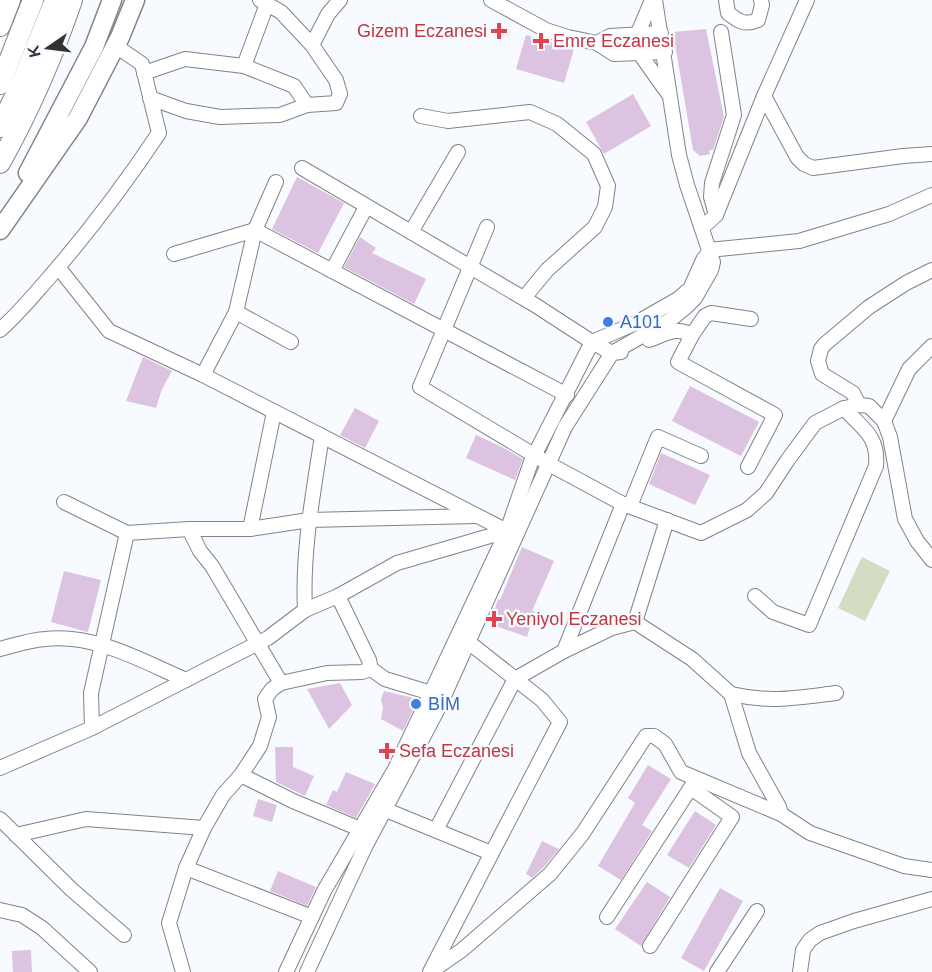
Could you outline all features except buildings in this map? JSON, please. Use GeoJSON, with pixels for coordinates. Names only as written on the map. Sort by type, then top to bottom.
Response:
{"type":"FeatureCollection","features":[{"type":"Feature","properties":{"kind":"highway"},"geometry":{"type":"LineString","coordinates":[[0,26],[10,0]]}},
{"type":"Feature","properties":{"kind":"highway"},"geometry":{"type":"LineString","coordinates":[[0,84],[33,0]]}},
{"type":"Feature","properties":{"kind":"highway"},"geometry":{"type":"LineString","coordinates":[[0,127],[24,80],[55,0]]}},
{"type":"Feature","properties":{"kind":"highway"},"geometry":{"type":"LineString","coordinates":[[0,162],[15,136],[56,45],[72,0]]}},
{"type":"Feature","properties":{"kind":"main road"},"geometry":{"type":"LineString","coordinates":[[0,228],[94,47],[112,0]]}},
{"type":"Feature","properties":{"kind":"main road"},"geometry":{"type":"LineString","coordinates":[[0,228],[78,118],[116,46],[135,0]]}},
{"type":"Feature","properties":{"kind":"street"},"geometry":{"type":"LineString","coordinates":[[312,45],[328,14],[340,0]]}},
{"type":"Feature","properties":{"kind":"street"},"geometry":{"type":"LineString","coordinates":[[491,0],[509,5],[546,30],[597,42],[614,54],[664,52]]}},
{"type":"Feature","properties":{"kind":"street"},"geometry":{"type":"LineString","coordinates":[[286,972],[324,891],[396,769],[430,693],[463,638],[565,427],[612,353],[670,320],[686,307],[704,284],[711,270],[713,262],[687,185],[680,155],[661,33],[653,0]]}},
{"type":"Feature","properties":{"kind":"street"},"geometry":{"type":"LineString","coordinates":[[653,0],[638,33],[640,54],[670,96]]}},
{"type":"Feature","properties":{"kind":"street"},"geometry":{"type":"LineString","coordinates":[[726,0],[728,13],[738,21],[750,24],[758,20],[762,6],[761,0]]}},
{"type":"Feature","properties":{"kind":"street"},"geometry":{"type":"LineString","coordinates":[[702,228],[716,215],[764,96],[807,0]]}},
{"type":"Feature","properties":{"kind":"street"},"geometry":{"type":"LineString","coordinates":[[150,99],[186,111],[220,117],[280,115],[307,105],[336,103],[340,94],[336,80],[312,45],[281,12],[264,2],[244,66]]}},
{"type":"Feature","properties":{"kind":"street"},"geometry":{"type":"LineString","coordinates":[[716,215],[711,197],[712,183],[734,115],[721,32]]}},
{"type":"Feature","properties":{"kind":"street"},"geometry":{"type":"LineString","coordinates":[[597,42],[610,36],[661,33]]}},
{"type":"Feature","properties":{"kind":"street"},"geometry":{"type":"LineString","coordinates":[[0,330],[58,267],[123,186],[159,134],[142,64],[116,46]]}},
{"type":"Feature","properties":{"kind":"street"},"geometry":{"type":"LineString","coordinates":[[144,73],[185,58],[244,66],[294,86],[307,105]]}},
{"type":"Feature","properties":{"kind":"street"},"geometry":{"type":"LineString","coordinates":[[764,96],[797,157],[804,164],[813,168],[932,154]]}},
{"type":"Feature","properties":{"kind":"street"},"geometry":{"type":"LineString","coordinates":[[421,116],[448,121],[530,112],[557,124],[594,154],[608,186],[605,207],[595,227],[547,270],[524,298]]}},
{"type":"Feature","properties":{"kind":"street"},"geometry":{"type":"LineString","coordinates":[[411,232],[458,152]]}},
{"type":"Feature","properties":{"kind":"street"},"geometry":{"type":"LineString","coordinates":[[302,168],[524,298],[612,353],[618,353],[677,330],[684,330],[692,335]]}},
{"type":"Feature","properties":{"kind":"street"},"geometry":{"type":"LineString","coordinates":[[202,375],[236,312],[255,230],[276,182]]}},
{"type":"Feature","properties":{"kind":"street"},"geometry":{"type":"LineString","coordinates":[[307,972],[366,848],[439,707],[463,638],[507,531],[534,455],[592,342],[636,323],[678,300],[690,289],[709,251],[799,241],[889,214],[932,195]]}},
{"type":"Feature","properties":{"kind":"street"},"geometry":{"type":"LineString","coordinates":[[332,271],[366,207]]}},
{"type":"Feature","properties":{"kind":"street"},"geometry":{"type":"LineString","coordinates":[[488,227],[420,387],[549,464],[626,505],[701,533],[747,510],[766,493],[815,423],[844,408],[869,406],[884,421],[890,437],[904,519],[916,541],[932,560]]}},
{"type":"Feature","properties":{"kind":"street"},"geometry":{"type":"LineString","coordinates":[[174,254],[255,230],[567,394]]}},
{"type":"Feature","properties":{"kind":"street"},"geometry":{"type":"LineString","coordinates":[[58,267],[109,331],[202,375],[507,531]]}},
{"type":"Feature","properties":{"kind":"street"},"geometry":{"type":"LineString","coordinates":[[859,405],[853,393],[822,374],[818,361],[821,349],[869,306],[932,270]]}},
{"type":"Feature","properties":{"kind":"street"},"geometry":{"type":"LineString","coordinates":[[236,312],[291,342]]}},
{"type":"Feature","properties":{"kind":"street"},"geometry":{"type":"LineString","coordinates":[[748,467],[776,415],[678,362],[705,316],[711,313],[751,319]]}},
{"type":"Feature","properties":{"kind":"street"},"geometry":{"type":"LineString","coordinates":[[884,421],[909,369],[932,346]]}},
{"type":"Feature","properties":{"kind":"street"},"geometry":{"type":"LineString","coordinates":[[755,596],[773,612],[809,625],[876,466],[877,457],[873,441],[844,408]]}},
{"type":"Feature","properties":{"kind":"street"},"geometry":{"type":"LineString","coordinates":[[250,529],[274,412]]}},
{"type":"Feature","properties":{"kind":"street"},"geometry":{"type":"LineString","coordinates":[[305,610],[304,581],[309,520],[322,436]]}},
{"type":"Feature","properties":{"kind":"street"},"geometry":{"type":"LineString","coordinates":[[564,651],[626,505],[658,437],[701,456]]}},
{"type":"Feature","properties":{"kind":"street"},"geometry":{"type":"LineString","coordinates":[[64,502],[127,532],[250,529],[309,520],[478,516]]}},
{"type":"Feature","properties":{"kind":"street"},"geometry":{"type":"LineString","coordinates":[[635,622],[667,520]]}},
{"type":"Feature","properties":{"kind":"street"},"geometry":{"type":"LineString","coordinates":[[189,529],[200,551],[212,566],[282,683]]}},
{"type":"Feature","properties":{"kind":"street"},"geometry":{"type":"LineString","coordinates":[[0,768],[92,728],[257,644],[305,610],[338,596],[397,562],[507,531]]}},
{"type":"Feature","properties":{"kind":"street"},"geometry":{"type":"LineString","coordinates":[[92,728],[91,693],[127,532]]}},
{"type":"Feature","properties":{"kind":"street"},"geometry":{"type":"LineString","coordinates":[[338,596],[369,660],[371,669],[385,679],[430,693]]}},
{"type":"Feature","properties":{"kind":"street"},"geometry":{"type":"LineString","coordinates":[[436,830],[515,679],[564,651],[612,628],[635,622],[692,659],[731,694],[782,700],[836,693]]}},
{"type":"Feature","properties":{"kind":"street"},"geometry":{"type":"LineString","coordinates":[[0,649],[46,638],[86,641],[112,648],[186,680]]}},
{"type":"Feature","properties":{"kind":"street"},"geometry":{"type":"LineString","coordinates":[[463,638],[542,700],[560,722],[430,972],[462,950],[550,874],[583,833],[646,736],[654,736],[665,744],[681,772],[732,817],[650,946]]}},
{"type":"Feature","properties":{"kind":"street"},"geometry":{"type":"LineString","coordinates":[[183,972],[169,923],[186,868],[204,828],[223,795],[241,776],[260,746],[269,717],[265,699],[272,689],[282,683],[327,673],[362,672],[371,669]]}},
{"type":"Feature","properties":{"kind":"street"},"geometry":{"type":"LineString","coordinates":[[731,694],[749,753],[781,814]]}},
{"type":"Feature","properties":{"kind":"street"},"geometry":{"type":"LineString","coordinates":[[241,776],[360,829]]}},
{"type":"Feature","properties":{"kind":"street"},"geometry":{"type":"LineString","coordinates":[[694,783],[781,814],[810,833],[904,866],[932,870]]}},
{"type":"Feature","properties":{"kind":"street"},"geometry":{"type":"LineString","coordinates":[[607,917],[694,783]]}},
{"type":"Feature","properties":{"kind":"street"},"geometry":{"type":"LineString","coordinates":[[386,810],[491,853]]}},
{"type":"Feature","properties":{"kind":"street"},"geometry":{"type":"LineString","coordinates":[[16,835],[86,819],[204,828]]}},
{"type":"Feature","properties":{"kind":"street"},"geometry":{"type":"LineString","coordinates":[[1,820],[71,889],[124,935]]}},
{"type":"Feature","properties":{"kind":"street"},"geometry":{"type":"LineString","coordinates":[[186,868],[312,917]]}},
{"type":"Feature","properties":{"kind":"street"},"geometry":{"type":"LineString","coordinates":[[800,972],[803,950],[810,940],[820,933],[932,899]]}},
{"type":"Feature","properties":{"kind":"street"},"geometry":{"type":"LineString","coordinates":[[0,910],[22,915],[42,928],[90,972]]}},
{"type":"Feature","properties":{"kind":"street"},"geometry":{"type":"LineString","coordinates":[[717,972],[757,911]]}},
{"type":"Feature","properties":{"kind":"green space"},"geometry":{"type":"Polygon","coordinates":[[[862,557],[890,571],[865,621],[838,608],[862,557]]]}},
{"type":"Feature","properties":{"kind":"place","name":"Gizem Eczanesi"},"geometry":{"type":"Point","coordinates":[499,31]}},
{"type":"Feature","properties":{"kind":"place","name":"Emre Eczanesi"},"geometry":{"type":"Point","coordinates":[541,41]}},
{"type":"Feature","properties":{"kind":"place","name":"A101"},"geometry":{"type":"Point","coordinates":[608,322]}},
{"type":"Feature","properties":{"kind":"place","name":"Yeniyol Eczanesi"},"geometry":{"type":"Point","coordinates":[494,619]}},
{"type":"Feature","properties":{"kind":"place","name":"BİM"},"geometry":{"type":"Point","coordinates":[416,704]}},
{"type":"Feature","properties":{"kind":"place","name":"Sefa Eczanesi"},"geometry":{"type":"Point","coordinates":[387,751]}}]}
